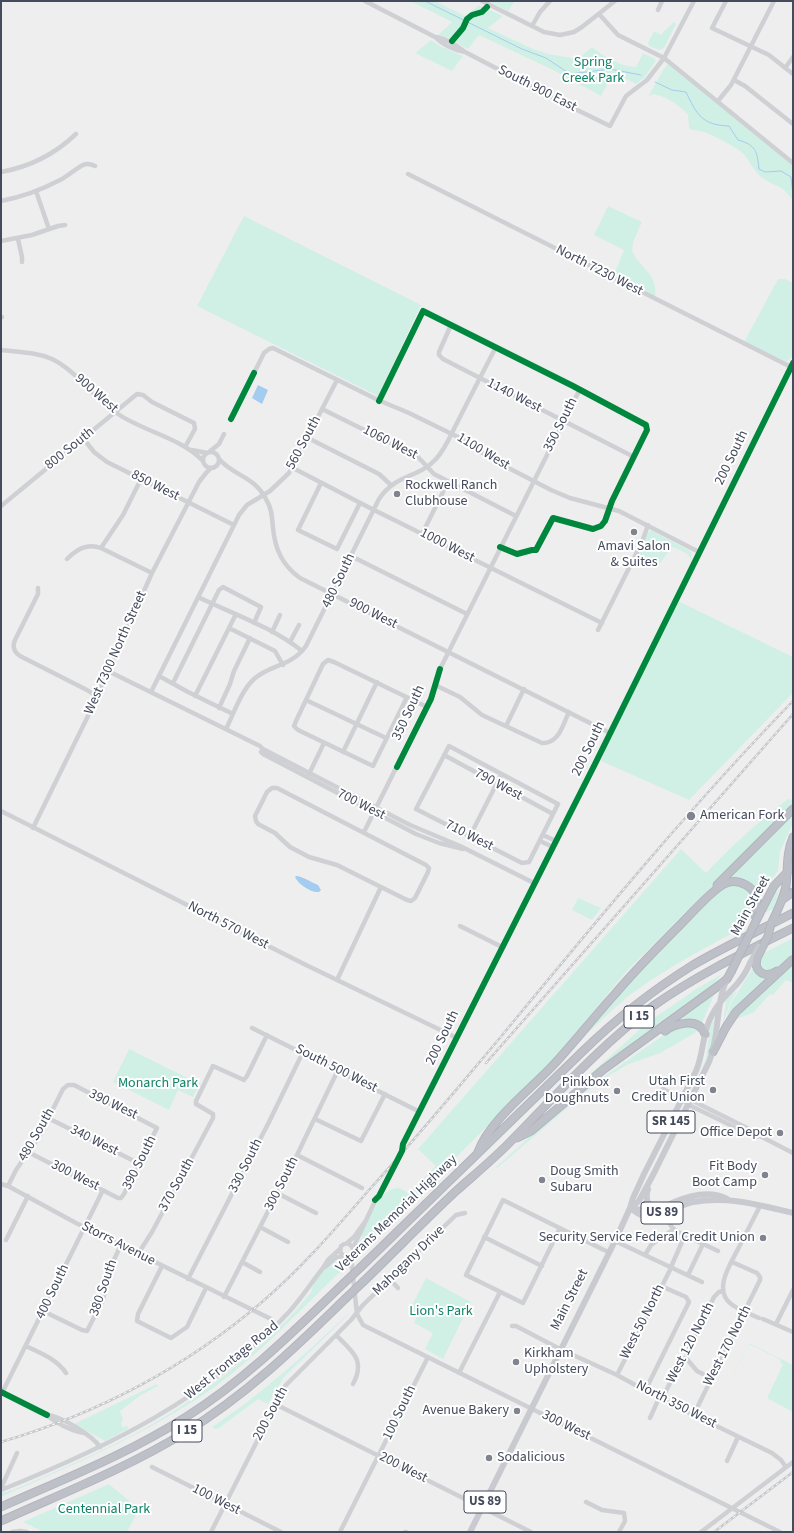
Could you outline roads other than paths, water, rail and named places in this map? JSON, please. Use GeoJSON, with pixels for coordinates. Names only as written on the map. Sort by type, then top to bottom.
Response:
{"type":"FeatureCollection","features":[{"type":"Feature","properties":{"kind":"highway"},"geometry":{"type":"LineString","coordinates":[[698,907],[715,887],[793,809]]}},
{"type":"Feature","properties":{"kind":"highway"},"geometry":{"type":"LineString","coordinates":[[787,872],[788,853],[793,837]]}},
{"type":"Feature","properties":{"kind":"highway"},"geometry":{"type":"LineString","coordinates":[[787,872],[793,866]]}},
{"type":"Feature","properties":{"kind":"highway","name":"Main Street"},"geometry":{"type":"LineString","coordinates":[[753,964],[768,936],[771,924],[783,899],[787,872]]}},
{"type":"Feature","properties":{"kind":"highway","name":"Main Street"},"geometry":{"type":"LineString","coordinates":[[729,976],[741,952],[746,933],[772,889],[787,872]]}},
{"type":"Feature","properties":{"kind":"highway"},"geometry":{"type":"LineString","coordinates":[[477,1154],[481,1143],[501,1119],[557,1061],[637,969],[698,907],[722,885],[736,882],[749,887],[755,895],[757,914]]}},
{"type":"Feature","properties":{"kind":"highway"},"geometry":{"type":"LineString","coordinates":[[783,899],[793,892]]}},
{"type":"Feature","properties":{"kind":"highway","name":"Veterans Memorial Highway"},"geometry":{"type":"LineString","coordinates":[[1,1507],[117,1456],[155,1436],[191,1414],[251,1371],[362,1266],[592,1042],[638,1003],[694,965],[793,912]]}},
{"type":"Feature","properties":{"kind":"highway","name":"Veterans Memorial Highway"},"geometry":{"type":"LineString","coordinates":[[1,1521],[129,1463],[164,1445],[229,1403],[290,1353],[454,1193],[512,1141],[563,1087],[606,1045],[652,1007],[708,971],[793,928]]}},
{"type":"Feature","properties":{"kind":"highway"},"geometry":{"type":"LineString","coordinates":[[753,964],[760,972],[769,975],[776,973],[793,960]]}},
{"type":"Feature","properties":{"kind":"highway"},"geometry":{"type":"LineString","coordinates":[[713,1052],[736,1012],[793,960]]}},
{"type":"Feature","properties":{"kind":"highway"},"geometry":{"type":"LineString","coordinates":[[512,1141],[531,1131],[590,1080],[729,976]]}},
{"type":"Feature","properties":{"kind":"highway"},"geometry":{"type":"LineString","coordinates":[[620,1058],[678,1024],[689,1023],[699,1026],[705,1034]]}},
{"type":"Feature","properties":{"kind":"main road","name":"Main Street"},"geometry":{"type":"LineString","coordinates":[[470,1532],[615,1241],[644,1174],[699,1064],[705,1034],[711,1016],[721,1001],[741,980],[753,964]]}},
{"type":"Feature","properties":{"kind":"main road","name":"Main Street"},"geometry":{"type":"LineString","coordinates":[[630,1208],[639,1201],[654,1173],[690,1102],[713,1052],[721,1001],[729,976]]}},
{"type":"Feature","properties":{"kind":"main road","name":"US 89"},"geometry":{"type":"LineString","coordinates":[[654,1173],[653,1179],[646,1194],[647,1200],[653,1207],[664,1209],[694,1202],[727,1199],[793,1213]]}},
{"type":"Feature","properties":{"kind":"main road","name":"US 89"},"geometry":{"type":"LineString","coordinates":[[630,1208],[645,1216],[664,1209],[688,1197],[720,1195],[727,1199]]}},
{"type":"Feature","properties":{"kind":"street","name":"South 900 East"},"geometry":{"type":"LineString","coordinates":[[365,1],[435,37],[456,51],[466,52],[610,126],[626,96],[647,80],[664,58]]}},
{"type":"Feature","properties":{"kind":"street"},"geometry":{"type":"LineString","coordinates":[[482,1],[551,34],[566,34],[582,28],[615,1]]}},
{"type":"Feature","properties":{"kind":"street"},"geometry":{"type":"LineString","coordinates":[[532,26],[540,12],[550,1]]}},
{"type":"Feature","properties":{"kind":"street"},"geometry":{"type":"LineString","coordinates":[[658,10],[662,1]]}},
{"type":"Feature","properties":{"kind":"street"},"geometry":{"type":"LineString","coordinates":[[664,58],[694,1]]}},
{"type":"Feature","properties":{"kind":"street"},"geometry":{"type":"LineString","coordinates":[[726,1],[712,28],[769,55],[793,74]]}},
{"type":"Feature","properties":{"kind":"street"},"geometry":{"type":"LineString","coordinates":[[718,101],[734,80],[774,1]]}},
{"type":"Feature","properties":{"kind":"street"},"geometry":{"type":"LineString","coordinates":[[599,14],[618,35],[664,58],[793,163]]}},
{"type":"Feature","properties":{"kind":"street"},"geometry":{"type":"LineString","coordinates":[[786,68],[793,57]]}},
{"type":"Feature","properties":{"kind":"street"},"geometry":{"type":"LineString","coordinates":[[734,80],[746,86],[793,124]]}},
{"type":"Feature","properties":{"kind":"street"},"geometry":{"type":"LineString","coordinates":[[1,172],[18,168],[43,158],[59,148],[76,134]]}},
{"type":"Feature","properties":{"kind":"street"},"geometry":{"type":"LineString","coordinates":[[1,201],[36,191],[63,178],[83,165],[89,164],[95,166]]}},
{"type":"Feature","properties":{"kind":"street","name":"North 7230 West"},"geometry":{"type":"LineString","coordinates":[[408,174],[792,365]]}},
{"type":"Feature","properties":{"kind":"street"},"geometry":{"type":"LineString","coordinates":[[36,191],[49,229]]}},
{"type":"Feature","properties":{"kind":"street"},"geometry":{"type":"LineString","coordinates":[[1,241],[18,239],[65,225]]}},
{"type":"Feature","properties":{"kind":"street"},"geometry":{"type":"LineString","coordinates":[[18,239],[23,259],[22,262]]}},
{"type":"Feature","properties":{"kind":"street"},"geometry":{"type":"LineString","coordinates":[[379,401],[422,311],[580,389],[646,425],[647,430],[609,507],[603,524],[597,528],[586,527],[553,518],[536,550],[515,554],[500,547]]}},
{"type":"Feature","properties":{"kind":"street","name":"1140 West"},"geometry":{"type":"LineString","coordinates":[[452,325],[439,355],[443,359],[634,457]]}},
{"type":"Feature","properties":{"kind":"street","name":"480 South"},"geometry":{"type":"LineString","coordinates":[[226,729],[244,692],[253,680],[295,658],[302,651],[382,495],[391,485],[427,467],[441,453],[496,347]]}},
{"type":"Feature","properties":{"kind":"street","name":"1100 West"},"geometry":{"type":"LineString","coordinates":[[231,419],[264,352],[269,349],[279,350],[379,401],[410,413],[452,434],[495,461],[533,481],[570,498],[609,507],[648,525],[699,552]]}},
{"type":"Feature","properties":{"kind":"street","name":"900 West"},"geometry":{"type":"LineString","coordinates":[[1,350],[33,353],[53,360],[68,370],[115,412],[125,418],[187,448],[208,452]]}},
{"type":"Feature","properties":{"kind":"street","name":"200 South"},"geometry":{"type":"LineString","coordinates":[[353,1248],[375,1200],[379,1196],[402,1151],[403,1144],[556,842],[792,365]]}},
{"type":"Feature","properties":{"kind":"street","name":"560 South"},"geometry":{"type":"LineString","coordinates":[[151,692],[244,507],[264,495],[286,477],[293,468],[337,380]]}},
{"type":"Feature","properties":{"kind":"street","name":"350 South"},"geometry":{"type":"LineString","coordinates":[[364,832],[427,706],[440,669],[448,652],[580,389]]}},
{"type":"Feature","properties":{"kind":"street","name":"800 South"},"geometry":{"type":"LineString","coordinates":[[1,506],[115,412],[135,396],[140,394],[195,424],[195,429],[187,448]]}},
{"type":"Feature","properties":{"kind":"street","name":"1060 West"},"geometry":{"type":"LineString","coordinates":[[322,409],[418,456],[434,474],[516,516]]}},
{"type":"Feature","properties":{"kind":"street"},"geometry":{"type":"LineString","coordinates":[[220,442],[203,457],[203,462],[208,467],[213,468],[219,462],[220,442],[224,434]]}},
{"type":"Feature","properties":{"kind":"street","name":"850 West"},"geometry":{"type":"LineString","coordinates":[[83,438],[94,452],[104,460],[234,525]]}},
{"type":"Feature","properties":{"kind":"street"},"geometry":{"type":"LineString","coordinates":[[308,438],[378,474],[391,485]]}},
{"type":"Feature","properties":{"kind":"street","name":"900 West"},"geometry":{"type":"LineString","coordinates":[[187,448],[203,462]]}},
{"type":"Feature","properties":{"kind":"street"},"geometry":{"type":"LineString","coordinates":[[208,452],[215,452],[219,458]]}},
{"type":"Feature","properties":{"kind":"street","name":"900 West"},"geometry":{"type":"LineString","coordinates":[[219,458],[233,470],[251,480],[264,495],[271,510],[276,547],[284,562],[292,572],[300,578],[610,733]]}},
{"type":"Feature","properties":{"kind":"street","name":"West 7300 North Street"},"geometry":{"type":"LineString","coordinates":[[33,828],[108,671],[152,573],[201,479],[203,462]]}},
{"type":"Feature","properties":{"kind":"street","name":"900 West"},"geometry":{"type":"LineString","coordinates":[[213,468],[233,470]]}},
{"type":"Feature","properties":{"kind":"street","name":"West 7300 North Street"},"geometry":{"type":"LineString","coordinates":[[201,479],[213,468]]}},
{"type":"Feature","properties":{"kind":"street","name":"1000 West"},"geometry":{"type":"LineString","coordinates":[[293,468],[373,510],[602,623]]}},
{"type":"Feature","properties":{"kind":"street"},"geometry":{"type":"LineString","coordinates":[[101,548],[123,515],[141,479]]}},
{"type":"Feature","properties":{"kind":"street"},"geometry":{"type":"LineString","coordinates":[[422,534],[448,482]]}},
{"type":"Feature","properties":{"kind":"street"},"geometry":{"type":"LineString","coordinates":[[321,483],[298,530],[337,549],[360,503]]}},
{"type":"Feature","properties":{"kind":"street"},"geometry":{"type":"LineString","coordinates":[[598,630],[642,542],[648,525]]}},
{"type":"Feature","properties":{"kind":"street"},"geometry":{"type":"LineString","coordinates":[[67,559],[84,547],[91,546],[101,548],[152,573]]}},
{"type":"Feature","properties":{"kind":"street"},"geometry":{"type":"LineString","coordinates":[[351,556],[467,614]]}},
{"type":"Feature","properties":{"kind":"street"},"geometry":{"type":"LineString","coordinates":[[174,684],[219,590],[223,586],[261,607],[254,623]]}},
{"type":"Feature","properties":{"kind":"street"},"geometry":{"type":"LineString","coordinates":[[38,588],[38,594],[15,640],[14,650],[18,654],[84,688],[96,696]]}},
{"type":"Feature","properties":{"kind":"street"},"geometry":{"type":"LineString","coordinates":[[198,597],[272,632],[302,651]]}},
{"type":"Feature","properties":{"kind":"street"},"geometry":{"type":"LineString","coordinates":[[195,696],[236,614]]}},
{"type":"Feature","properties":{"kind":"street"},"geometry":{"type":"LineString","coordinates":[[272,632],[280,615]]}},
{"type":"Feature","properties":{"kind":"street"},"geometry":{"type":"LineString","coordinates":[[290,642],[299,625]]}},
{"type":"Feature","properties":{"kind":"street"},"geometry":{"type":"LineString","coordinates":[[229,628],[275,651],[282,665]]}},
{"type":"Feature","properties":{"kind":"street"},"geometry":{"type":"LineString","coordinates":[[219,708],[230,684],[234,670],[250,638]]}},
{"type":"Feature","properties":{"kind":"street"},"geometry":{"type":"LineString","coordinates":[[406,697],[373,766],[295,728],[295,723],[323,664],[327,660],[427,706]]}},
{"type":"Feature","properties":{"kind":"street","name":"700 West"},"geometry":{"type":"LineString","coordinates":[[108,671],[260,746],[263,749],[261,752],[262,754],[309,775],[376,809],[469,850],[534,883]]}},
{"type":"Feature","properties":{"kind":"street"},"geometry":{"type":"LineString","coordinates":[[158,676],[233,714]]}},
{"type":"Feature","properties":{"kind":"street"},"geometry":{"type":"LineString","coordinates":[[343,752],[377,682]]}},
{"type":"Feature","properties":{"kind":"street"},"geometry":{"type":"LineString","coordinates":[[435,685],[460,697],[479,713],[539,742],[547,743],[556,738],[569,712]]}},
{"type":"Feature","properties":{"kind":"street"},"geometry":{"type":"LineString","coordinates":[[506,726],[524,689]]}},
{"type":"Feature","properties":{"kind":"street"},"geometry":{"type":"LineString","coordinates":[[306,700],[386,738]]}},
{"type":"Feature","properties":{"kind":"street"},"geometry":{"type":"LineString","coordinates":[[309,775],[324,743]]}},
{"type":"Feature","properties":{"kind":"street","name":"790 West"},"geometry":{"type":"LineString","coordinates":[[448,746],[558,804],[553,814],[444,755],[448,746]]}},
{"type":"Feature","properties":{"kind":"street","name":"710 West"},"geometry":{"type":"LineString","coordinates":[[444,755],[416,809],[522,863],[530,861],[540,841]]}},
{"type":"Feature","properties":{"kind":"street"},"geometry":{"type":"LineString","coordinates":[[470,836],[501,775]]}},
{"type":"Feature","properties":{"kind":"street"},"geometry":{"type":"LineString","coordinates":[[275,788],[364,832],[429,868],[416,897],[412,900],[407,900],[338,865],[313,858],[290,847],[275,833],[258,824],[256,816],[268,791],[275,788]]}},
{"type":"Feature","properties":{"kind":"street","name":"North 570 West"},"geometry":{"type":"LineString","coordinates":[[1,811],[337,980],[457,1038]]}},
{"type":"Feature","properties":{"kind":"street"},"geometry":{"type":"LineString","coordinates":[[553,814],[540,841],[553,847]]}},
{"type":"Feature","properties":{"kind":"street"},"geometry":{"type":"LineString","coordinates":[[543,835],[556,842]]}},
{"type":"Feature","properties":{"kind":"street"},"geometry":{"type":"LineString","coordinates":[[337,980],[381,887]]}},
{"type":"Feature","properties":{"kind":"street"},"geometry":{"type":"LineString","coordinates":[[460,926],[502,947]]}},
{"type":"Feature","properties":{"kind":"street","name":"South 500 West"},"geometry":{"type":"LineString","coordinates":[[252,1028],[420,1112]]}},
{"type":"Feature","properties":{"kind":"street","name":"370 South"},"geometry":{"type":"LineString","coordinates":[[138,1254],[152,1232],[199,1146],[213,1114],[196,1104],[196,1101],[213,1066],[244,1080],[267,1035]]}},
{"type":"Feature","properties":{"kind":"street","name":"330 South"},"geometry":{"type":"LineString","coordinates":[[188,1279],[265,1129],[302,1052]]}},
{"type":"Feature","properties":{"kind":"street","name":"300 South"},"geometry":{"type":"LineString","coordinates":[[224,1297],[297,1155],[338,1070]]}},
{"type":"Feature","properties":{"kind":"street","name":"480 South"},"geometry":{"type":"LineString","coordinates":[[8,1186],[14,1174],[36,1141],[63,1089],[68,1085]]}},
{"type":"Feature","properties":{"kind":"street","name":"390 West"},"geometry":{"type":"LineString","coordinates":[[68,1085],[74,1086],[157,1128]]}},
{"type":"Feature","properties":{"kind":"street"},"geometry":{"type":"LineString","coordinates":[[663,1089],[755,1137],[760,1136],[793,1153]]}},
{"type":"Feature","properties":{"kind":"street"},"geometry":{"type":"LineString","coordinates":[[315,1118],[361,1141],[385,1094]]}},
{"type":"Feature","properties":{"kind":"street","name":"340 West"},"geometry":{"type":"LineString","coordinates":[[48,1118],[140,1164]]}},
{"type":"Feature","properties":{"kind":"street","name":"390 South"},"geometry":{"type":"LineString","coordinates":[[121,1198],[140,1164],[157,1128]]}},
{"type":"Feature","properties":{"kind":"street","name":"300 West"},"geometry":{"type":"LineString","coordinates":[[28,1152],[118,1198],[121,1198]]}},
{"type":"Feature","properties":{"kind":"street"},"geometry":{"type":"LineString","coordinates":[[297,1155],[362,1188]]}},
{"type":"Feature","properties":{"kind":"street","name":"Storrs Avenue"},"geometry":{"type":"LineString","coordinates":[[1,1184],[28,1196],[85,1227],[240,1304],[274,1324]]}},
{"type":"Feature","properties":{"kind":"street","name":"400 South"},"geometry":{"type":"LineString","coordinates":[[2,1392],[103,1190]]}},
{"type":"Feature","properties":{"kind":"street"},"geometry":{"type":"LineString","coordinates":[[277,1193],[316,1213]]}},
{"type":"Feature","properties":{"kind":"street"},"geometry":{"type":"LineString","coordinates":[[6,1240],[28,1196]]}},
{"type":"Feature","properties":{"kind":"street"},"geometry":{"type":"LineString","coordinates":[[560,1228],[523,1303],[466,1275],[503,1200],[609,1252]]}},
{"type":"Feature","properties":{"kind":"street","name":"West 120 North"},"geometry":{"type":"LineString","coordinates":[[650,1418],[680,1363],[686,1358],[714,1297],[719,1292],[723,1291],[723,1281],[760,1206]]}},
{"type":"Feature","properties":{"kind":"street"},"geometry":{"type":"LineString","coordinates":[[664,1209],[674,1229],[685,1236],[718,1251]]}},
{"type":"Feature","properties":{"kind":"street","name":"Mahogany Drive"},"geometry":{"type":"LineString","coordinates":[[357,1314],[363,1305],[456,1215],[465,1213]]}},
{"type":"Feature","properties":{"kind":"street","name":"200 South"},"geometry":{"type":"LineString","coordinates":[[347,1243],[354,1237],[365,1222]]}},
{"type":"Feature","properties":{"kind":"street"},"geometry":{"type":"LineString","coordinates":[[260,1227],[288,1242]]}},
{"type":"Feature","properties":{"kind":"street"},"geometry":{"type":"LineString","coordinates":[[645,1255],[651,1245],[674,1229]]}},
{"type":"Feature","properties":{"kind":"street","name":"West 50 North"},"geometry":{"type":"LineString","coordinates":[[617,1375],[662,1286],[685,1236]]}},
{"type":"Feature","properties":{"kind":"street"},"geometry":{"type":"LineString","coordinates":[[484,1237],[542,1266]]}},
{"type":"Feature","properties":{"kind":"street"},"geometry":{"type":"LineString","coordinates":[[615,1241],[702,1282]]}},
{"type":"Feature","properties":{"kind":"street"},"geometry":{"type":"LineString","coordinates":[[352,1268],[353,1248],[347,1243],[341,1246],[340,1252],[350,1262],[352,1268],[357,1314]]}},
{"type":"Feature","properties":{"kind":"street"},"geometry":{"type":"LineString","coordinates":[[688,1275],[703,1244]]}},
{"type":"Feature","properties":{"kind":"street","name":"380 South"},"geometry":{"type":"LineString","coordinates":[[43,1311],[82,1330],[87,1330],[101,1304],[108,1270],[121,1245]]}},
{"type":"Feature","properties":{"kind":"street","name":"West Frontage Road"},"geometry":{"type":"LineString","coordinates":[[1,1489],[101,1447],[152,1420],[198,1390],[240,1358],[298,1302],[328,1260],[340,1249]]}},
{"type":"Feature","properties":{"kind":"street"},"geometry":{"type":"LineString","coordinates":[[345,1257],[352,1254]]}},
{"type":"Feature","properties":{"kind":"street","name":"West Frontage Road"},"geometry":{"type":"LineString","coordinates":[[323,1268],[335,1258],[339,1256],[345,1257]]}},
{"type":"Feature","properties":{"kind":"street"},"geometry":{"type":"LineString","coordinates":[[242,1262],[260,1272]]}},
{"type":"Feature","properties":{"kind":"street","name":"West 170 North"},"geometry":{"type":"LineString","coordinates":[[694,1414],[745,1312],[760,1277],[756,1273],[732,1262]]}},
{"type":"Feature","properties":{"kind":"street"},"geometry":{"type":"LineString","coordinates":[[162,1266],[138,1314],[137,1321],[171,1338],[186,1327],[206,1288]]}},
{"type":"Feature","properties":{"kind":"street"},"geometry":{"type":"LineString","coordinates":[[390,1279],[398,1288]]}},
{"type":"Feature","properties":{"kind":"street"},"geometry":{"type":"LineString","coordinates":[[646,1390],[689,1304],[689,1300],[662,1286]]}},
{"type":"Feature","properties":{"kind":"street"},"geometry":{"type":"LineString","coordinates":[[776,1324],[793,1290]]}},
{"type":"Feature","properties":{"kind":"street"},"geometry":{"type":"LineString","coordinates":[[723,1291],[726,1299],[730,1303],[745,1312],[793,1332]]}},
{"type":"Feature","properties":{"kind":"street"},"geometry":{"type":"LineString","coordinates":[[459,1372],[500,1292]]}},
{"type":"Feature","properties":{"kind":"street","name":"200 South"},"geometry":{"type":"LineString","coordinates":[[211,1532],[287,1383],[357,1314]]}},
{"type":"Feature","properties":{"kind":"street","name":"300 West"},"geometry":{"type":"LineString","coordinates":[[357,1314],[363,1325],[780,1532]]}},
{"type":"Feature","properties":{"kind":"street","name":"North 350 West"},"geometry":{"type":"LineString","coordinates":[[512,1326],[516,1326],[560,1349],[617,1375],[772,1453],[781,1460],[786,1467]]}},
{"type":"Feature","properties":{"kind":"street"},"geometry":{"type":"LineString","coordinates":[[336,1335],[354,1354],[358,1362],[358,1374],[353,1384]]}},
{"type":"Feature","properties":{"kind":"street"},"geometry":{"type":"LineString","coordinates":[[26,1346],[56,1362],[66,1373]]}},
{"type":"Feature","properties":{"kind":"street","name":"100 South"},"geometry":{"type":"LineString","coordinates":[[340,1532],[428,1357]]}},
{"type":"Feature","properties":{"kind":"street"},"geometry":{"type":"LineString","coordinates":[[686,1358],[697,1371],[711,1378]]}},
{"type":"Feature","properties":{"kind":"street"},"geometry":{"type":"LineString","coordinates":[[2,1392],[47,1415],[53,1415],[75,1426],[84,1434],[96,1441],[101,1447]]}},
{"type":"Feature","properties":{"kind":"street","name":"200 West"},"geometry":{"type":"LineString","coordinates":[[275,1404],[532,1532]]}},
{"type":"Feature","properties":{"kind":"street"},"geometry":{"type":"LineString","coordinates":[[727,1461],[738,1437]]}},
{"type":"Feature","properties":{"kind":"street"},"geometry":{"type":"LineString","coordinates":[[1,1489],[17,1453]]}},
{"type":"Feature","properties":{"kind":"street"},"geometry":{"type":"LineString","coordinates":[[701,1532],[793,1462]]}},
{"type":"Feature","properties":{"kind":"street","name":"100 West"},"geometry":{"type":"LineString","coordinates":[[152,1467],[281,1532]]}},
{"type":"Feature","properties":{"kind":"street"},"geometry":{"type":"LineString","coordinates":[[586,1502],[602,1510],[624,1513],[625,1521],[619,1532]]}},
{"type":"Feature","properties":{"kind":"street"},"geometry":{"type":"LineString","coordinates":[[12,1532],[28,1532]]}},
{"type":"Feature","properties":{"kind":"water"},"geometry":{"type":"Polygon","coordinates":[[[258,385],[268,390],[262,404],[252,398],[258,385]]]}},
{"type":"Feature","properties":{"kind":"water"},"geometry":{"type":"Polygon","coordinates":[[[295,877],[305,878],[318,885],[321,890],[316,892],[305,888],[295,877]]]}},
{"type":"Feature","properties":{"kind":"waterway"},"geometry":{"type":"LineString","coordinates":[[425,1],[522,49],[546,58],[570,74],[610,69],[641,75]]}},
{"type":"Feature","properties":{"kind":"waterway"},"geometry":{"type":"LineString","coordinates":[[655,82],[672,90],[686,92],[697,113],[706,121],[712,124],[729,126],[738,140],[749,144],[752,147],[756,153],[759,169],[765,172],[781,171],[791,177],[793,196]]}},
{"type":"Feature","properties":{"kind":"railway"},"geometry":{"type":"LineString","coordinates":[[1,1442],[36,1431],[71,1417],[105,1403],[139,1386],[203,1347],[233,1326],[291,1276],[318,1248],[402,1153],[679,825],[793,701]]}},
{"type":"Feature","properties":{"kind":"railway"},"geometry":{"type":"LineString","coordinates":[[486,1063],[793,714]]}},
{"type":"Feature","properties":{"kind":"railway"},"geometry":{"type":"LineString","coordinates":[[714,1532],[793,1472]]}},
{"type":"Feature","properties":{"kind":"place","name":"Rockwell Ranch Clubhouse"},"geometry":{"type":"Point","coordinates":[397,494]}},
{"type":"Feature","properties":{"kind":"place","name":"Amavi Salon & Suites"},"geometry":{"type":"Point","coordinates":[634,532]}},
{"type":"Feature","properties":{"kind":"place","name":"American Fork"},"geometry":{"type":"Point","coordinates":[691,816]}},
{"type":"Feature","properties":{"kind":"place","name":"Utah First Credit Union"},"geometry":{"type":"Point","coordinates":[713,1090]}},
{"type":"Feature","properties":{"kind":"place","name":"Pinkbox Doughnuts"},"geometry":{"type":"Point","coordinates":[617,1091]}},
{"type":"Feature","properties":{"kind":"place","name":"Office Depot"},"geometry":{"type":"Point","coordinates":[780,1133]}},
{"type":"Feature","properties":{"kind":"place","name":"Fit Body Boot Camp"},"geometry":{"type":"Point","coordinates":[765,1175]}},
{"type":"Feature","properties":{"kind":"place","name":"Doug Smith Subaru"},"geometry":{"type":"Point","coordinates":[542,1180]}},
{"type":"Feature","properties":{"kind":"place","name":"Security Service Federal Credit Union"},"geometry":{"type":"Point","coordinates":[763,1238]}},
{"type":"Feature","properties":{"kind":"place","name":"Kirkham Upholstery"},"geometry":{"type":"Point","coordinates":[516,1362]}},
{"type":"Feature","properties":{"kind":"place","name":"Avenue Bakery"},"geometry":{"type":"Point","coordinates":[517,1411]}},
{"type":"Feature","properties":{"kind":"place","name":"Sodalicious"},"geometry":{"type":"Point","coordinates":[489,1458]}},
{"type":"Feature","properties":{"kind":"park label","name":"Spring Creek Park"},"geometry":{"type":"Point","coordinates":[593,72]}},
{"type":"Feature","properties":{"kind":"park label","name":"Monarch Park"},"geometry":{"type":"Point","coordinates":[158,1084]}},
{"type":"Feature","properties":{"kind":"park label","name":"Lion's Park"},"geometry":{"type":"Point","coordinates":[441,1312]}},
{"type":"Feature","properties":{"kind":"park label","name":"Centennial Park"},"geometry":{"type":"Point","coordinates":[104,1510]}}]}
